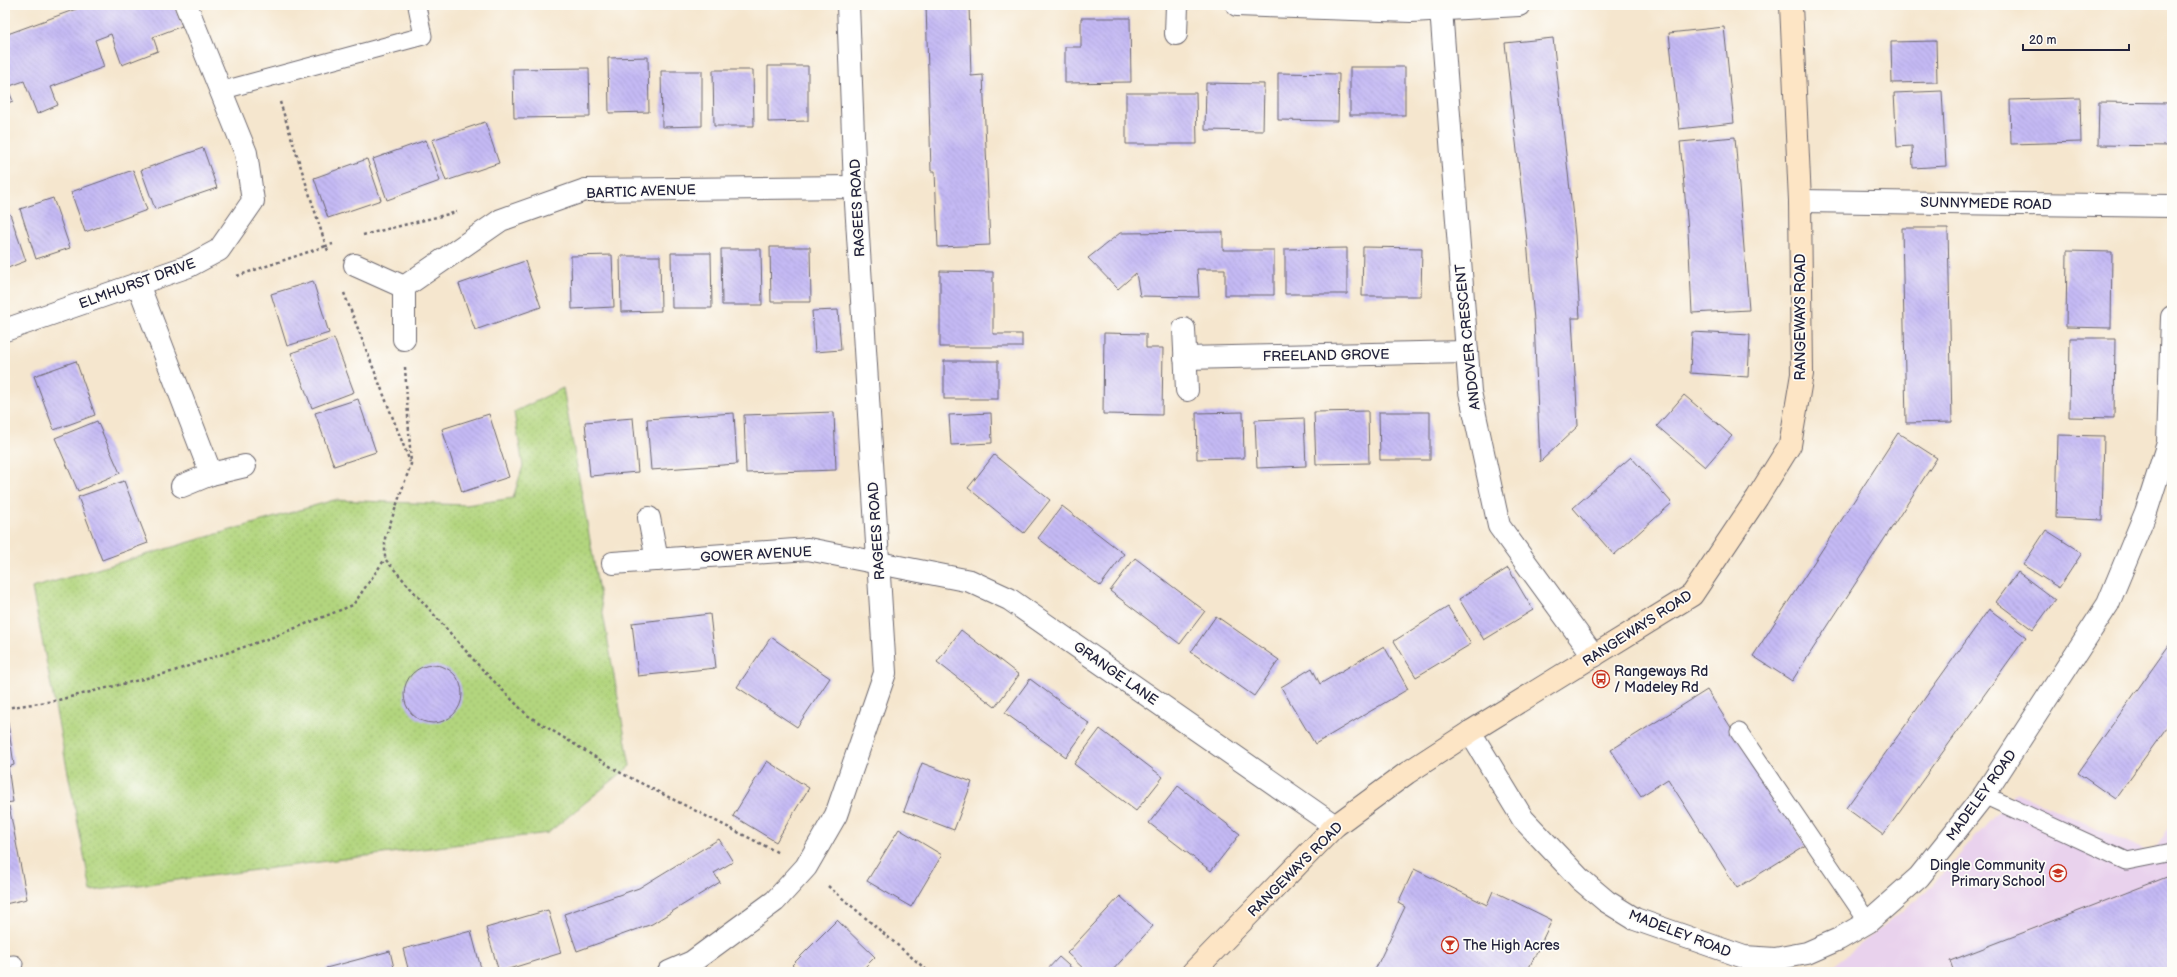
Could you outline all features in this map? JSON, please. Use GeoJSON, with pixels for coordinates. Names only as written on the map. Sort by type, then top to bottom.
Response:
{"type":"FeatureCollection","features":[{"type":"Feature","properties":{"kind":"street","name":"ELMHURST DRIVE"},"geometry":{"type":"LineString","coordinates":[[5,330],[189,266],[219,250],[253,201],[246,154],[186,5]]}},
{"type":"Feature","properties":{"kind":"street","name":"RAGEES ROAD"},"geometry":{"type":"LineString","coordinates":[[669,972],[692,962],[775,901],[806,867],[836,815],[886,673],[878,563],[856,187],[848,5]]}},
{"type":"Feature","properties":{"kind":"street"},"geometry":{"type":"LineString","coordinates":[[1176,34],[1177,5]]}},
{"type":"Feature","properties":{"kind":"street"},"geometry":{"type":"LineString","coordinates":[[1237,5],[1411,11],[1519,5]]}},
{"type":"Feature","properties":{"kind":"street","name":"RANGEWAYS ROAD"},"geometry":{"type":"LineString","coordinates":[[1193,972],[1335,826],[1407,773],[1470,732],[1692,595],[1790,445],[1802,374],[1800,201],[1791,5]]}},
{"type":"Feature","properties":{"kind":"street","name":"ANDOVER CRESCENT"},"geometry":{"type":"LineString","coordinates":[[1441,9],[1470,392],[1499,526],[1594,656]]}},
{"type":"Feature","properties":{"kind":"street","name":"BARTIC AVENUE"},"geometry":{"type":"LineString","coordinates":[[404,287],[501,220],[585,190],[856,187]]}},
{"type":"Feature","properties":{"kind":"street","name":"SUNNYMEDE ROAD"},"geometry":{"type":"LineString","coordinates":[[1800,201],[2172,206]]}},
{"type":"Feature","properties":{"kind":"street"},"geometry":{"type":"LineString","coordinates":[[355,265],[404,287],[404,339]]}},
{"type":"Feature","properties":{"kind":"street"},"geometry":{"type":"LineString","coordinates":[[138,284],[212,474]]}},
{"type":"Feature","properties":{"kind":"street","name":"MADELEY ROAD"},"geometry":{"type":"LineString","coordinates":[[1470,732],[1523,819],[1580,879],[1606,901],[1635,919],[1744,964],[1807,953],[1839,939],[1868,922],[1918,877],[1984,795],[2108,604],[2146,512],[2168,443],[2172,317]]}},
{"type":"Feature","properties":{"kind":"street"},"geometry":{"type":"LineString","coordinates":[[1184,329],[1187,390]]}},
{"type":"Feature","properties":{"kind":"street","name":"FREELAND GROVE"},"geometry":{"type":"LineString","coordinates":[[1185,358],[1467,352]]}},
{"type":"Feature","properties":{"kind":"street"},"geometry":{"type":"LineString","coordinates":[[182,486],[212,474],[246,466]]}},
{"type":"Feature","properties":{"kind":"street"},"geometry":{"type":"LineString","coordinates":[[649,518],[657,560]]}},
{"type":"Feature","properties":{"kind":"street","name":"GOWER AVENUE"},"geometry":{"type":"LineString","coordinates":[[613,563],[808,549],[878,563]]}},
{"type":"Feature","properties":{"kind":"street","name":"GRANGE LANE"},"geometry":{"type":"LineString","coordinates":[[878,563],[970,581],[1009,599],[1335,826]]}},
{"type":"Feature","properties":{"kind":"lane"},"geometry":{"type":"LineString","coordinates":[[220,91],[423,36],[417,6]]}},
{"type":"Feature","properties":{"kind":"lane"},"geometry":{"type":"LineString","coordinates":[[1739,732],[1868,922]]}},
{"type":"Feature","properties":{"kind":"lane"},"geometry":{"type":"LineString","coordinates":[[1984,795],[2127,861],[2172,852]]}},
{"type":"Feature","properties":{"kind":"path"},"geometry":{"type":"LineString","coordinates":[[272,77],[332,261]]}},
{"type":"Feature","properties":{"kind":"path"},"geometry":{"type":"LineString","coordinates":[[362,236],[462,211]]}},
{"type":"Feature","properties":{"kind":"path"},"geometry":{"type":"LineString","coordinates":[[233,277],[340,242]]}},
{"type":"Feature","properties":{"kind":"path"},"geometry":{"type":"LineString","coordinates":[[343,290],[411,464]]}},
{"type":"Feature","properties":{"kind":"path"},"geometry":{"type":"LineString","coordinates":[[5,708],[54,701],[171,672],[273,637],[354,605],[385,559],[385,538],[411,464],[404,339]]}},
{"type":"Feature","properties":{"kind":"path"},"geometry":{"type":"LineString","coordinates":[[385,559],[480,667],[527,715],[621,774],[782,855]]}},
{"type":"Feature","properties":{"kind":"path"},"geometry":{"type":"LineString","coordinates":[[829,887],[929,972]]}},
{"type":"Feature","properties":{"kind":"shaded area","name":"Dingle Community Primary School"},"geometry":{"type":"Polygon","coordinates":[[[2016,792],[2152,853],[2172,821],[2172,972],[1819,972],[1832,967],[1926,892],[2016,792]]]}},
{"type":"Feature","properties":{"kind":"green space"},"geometry":{"type":"Polygon","coordinates":[[[563,388],[630,766],[548,833],[91,891],[32,588],[334,500],[466,505],[513,498],[523,466],[514,412],[563,388]]]}},
{"type":"Feature","properties":{"kind":"building"},"geometry":{"type":"Polygon","coordinates":[[[87,5],[174,5],[182,26],[153,37],[158,51],[122,65],[111,34],[95,40],[104,67],[51,87],[58,105],[37,114],[24,81],[7,87],[13,101],[5,104],[5,35],[87,5]]]}},
{"type":"Feature","properties":{"kind":"building"},"geometry":{"type":"Polygon","coordinates":[[[926,5],[969,5],[971,76],[983,75],[990,245],[938,247],[935,171],[931,171],[926,5]]]}},
{"type":"Feature","properties":{"kind":"building"},"geometry":{"type":"Polygon","coordinates":[[[2156,5],[2172,5],[2172,7],[2156,7],[2156,5]]]}},
{"type":"Feature","properties":{"kind":"building"},"geometry":{"type":"Polygon","coordinates":[[[1081,18],[1130,18],[1131,82],[1065,83],[1065,47],[1081,47],[1081,18]]]}},
{"type":"Feature","properties":{"kind":"building"},"geometry":{"type":"Polygon","coordinates":[[[1724,27],[1734,123],[1679,129],[1669,33],[1724,27]]]}},
{"type":"Feature","properties":{"kind":"building"},"geometry":{"type":"Polygon","coordinates":[[[1553,38],[1575,235],[1580,318],[1572,318],[1578,426],[1540,462],[1534,320],[1527,241],[1505,43],[1553,38]]]}},
{"type":"Feature","properties":{"kind":"building"},"geometry":{"type":"Polygon","coordinates":[[[1936,41],[1937,82],[1892,83],[1891,42],[1936,41]]]}},
{"type":"Feature","properties":{"kind":"building"},"geometry":{"type":"Polygon","coordinates":[[[648,57],[649,112],[609,113],[608,58],[648,57]]]}},
{"type":"Feature","properties":{"kind":"building"},"geometry":{"type":"Polygon","coordinates":[[[768,66],[808,66],[808,121],[768,122],[768,66]]]}},
{"type":"Feature","properties":{"kind":"building"},"geometry":{"type":"Polygon","coordinates":[[[1350,67],[1405,67],[1405,115],[1350,115],[1350,67]]]}},
{"type":"Feature","properties":{"kind":"building"},"geometry":{"type":"Polygon","coordinates":[[[589,68],[590,117],[514,118],[513,69],[589,68]]]}},
{"type":"Feature","properties":{"kind":"building"},"geometry":{"type":"Polygon","coordinates":[[[713,70],[753,70],[754,126],[714,126],[713,70]]]}},
{"type":"Feature","properties":{"kind":"building"},"geometry":{"type":"Polygon","coordinates":[[[661,71],[702,71],[702,126],[662,127],[661,71]]]}},
{"type":"Feature","properties":{"kind":"building"},"geometry":{"type":"Polygon","coordinates":[[[1278,73],[1339,74],[1338,121],[1278,120],[1278,73]]]}},
{"type":"Feature","properties":{"kind":"building"},"geometry":{"type":"Polygon","coordinates":[[[1206,83],[1264,84],[1263,131],[1205,130],[1206,83]]]}},
{"type":"Feature","properties":{"kind":"building"},"geometry":{"type":"Polygon","coordinates":[[[1942,91],[1946,166],[1913,168],[1912,146],[1897,147],[1894,93],[1942,91]]]}},
{"type":"Feature","properties":{"kind":"building"},"geometry":{"type":"Polygon","coordinates":[[[1126,93],[1196,93],[1197,144],[1126,144],[1126,93]]]}},
{"type":"Feature","properties":{"kind":"building"},"geometry":{"type":"Polygon","coordinates":[[[2080,98],[2081,142],[2011,144],[2010,100],[2080,98]]]}},
{"type":"Feature","properties":{"kind":"building"},"geometry":{"type":"Polygon","coordinates":[[[2099,102],[2172,103],[2172,146],[2098,145],[2099,102]]]}},
{"type":"Feature","properties":{"kind":"building"},"geometry":{"type":"Polygon","coordinates":[[[485,122],[499,163],[446,181],[432,140],[485,122]]]}},
{"type":"Feature","properties":{"kind":"building"},"geometry":{"type":"Polygon","coordinates":[[[1735,137],[1749,310],[1692,313],[1688,230],[1680,142],[1735,137]]]}},
{"type":"Feature","properties":{"kind":"building"},"geometry":{"type":"Polygon","coordinates":[[[426,140],[440,181],[387,200],[373,159],[426,140]]]}},
{"type":"Feature","properties":{"kind":"building"},"geometry":{"type":"Polygon","coordinates":[[[203,148],[217,188],[155,209],[141,170],[203,148]]]}},
{"type":"Feature","properties":{"kind":"building"},"geometry":{"type":"Polygon","coordinates":[[[367,159],[381,200],[328,218],[314,178],[367,159]]]}},
{"type":"Feature","properties":{"kind":"building"},"geometry":{"type":"Polygon","coordinates":[[[133,170],[147,210],[85,232],[71,192],[133,170]]]}},
{"type":"Feature","properties":{"kind":"building"},"geometry":{"type":"Polygon","coordinates":[[[53,198],[70,248],[36,259],[20,209],[53,198]]]}},
{"type":"Feature","properties":{"kind":"building"},"geometry":{"type":"Polygon","coordinates":[[[10,214],[26,261],[5,269],[5,216],[10,214]]]}},
{"type":"Feature","properties":{"kind":"building"},"geometry":{"type":"Polygon","coordinates":[[[1902,228],[1948,228],[1952,422],[1906,423],[1902,228]]]}},
{"type":"Feature","properties":{"kind":"building"},"geometry":{"type":"Polygon","coordinates":[[[1223,232],[1223,250],[1274,250],[1274,295],[1225,295],[1225,269],[1197,269],[1199,297],[1140,296],[1136,273],[1118,289],[1088,258],[1120,233],[1223,232]]]}},
{"type":"Feature","properties":{"kind":"building"},"geometry":{"type":"Polygon","coordinates":[[[770,247],[810,247],[811,302],[771,302],[770,247]]]}},
{"type":"Feature","properties":{"kind":"building"},"geometry":{"type":"Polygon","coordinates":[[[1363,247],[1422,248],[1421,296],[1362,296],[1363,247]]]}},
{"type":"Feature","properties":{"kind":"building"},"geometry":{"type":"Polygon","coordinates":[[[1347,248],[1347,294],[1285,294],[1285,249],[1347,248]]]}},
{"type":"Feature","properties":{"kind":"building"},"geometry":{"type":"Polygon","coordinates":[[[721,249],[761,249],[762,305],[722,305],[721,249]]]}},
{"type":"Feature","properties":{"kind":"building"},"geometry":{"type":"Polygon","coordinates":[[[2067,251],[2112,252],[2111,328],[2066,327],[2067,251]]]}},
{"type":"Feature","properties":{"kind":"building"},"geometry":{"type":"Polygon","coordinates":[[[671,253],[711,253],[712,308],[672,308],[671,253]]]}},
{"type":"Feature","properties":{"kind":"building"},"geometry":{"type":"Polygon","coordinates":[[[612,255],[614,307],[572,309],[571,256],[612,255]]]}},
{"type":"Feature","properties":{"kind":"building"},"geometry":{"type":"Polygon","coordinates":[[[620,256],[660,256],[661,311],[621,312],[620,256]]]}},
{"type":"Feature","properties":{"kind":"building"},"geometry":{"type":"Polygon","coordinates":[[[525,261],[541,307],[475,330],[459,284],[525,261]]]}},
{"type":"Feature","properties":{"kind":"building"},"geometry":{"type":"Polygon","coordinates":[[[940,271],[993,272],[993,334],[1022,334],[1022,347],[940,347],[940,271]]]}},
{"type":"Feature","properties":{"kind":"building"},"geometry":{"type":"Polygon","coordinates":[[[313,281],[329,333],[287,346],[271,294],[313,281]]]}},
{"type":"Feature","properties":{"kind":"building"},"geometry":{"type":"Polygon","coordinates":[[[838,310],[841,350],[815,352],[812,311],[838,310]]]}},
{"type":"Feature","properties":{"kind":"building"},"geometry":{"type":"Polygon","coordinates":[[[1692,332],[1750,335],[1748,377],[1690,373],[1692,332]]]}},
{"type":"Feature","properties":{"kind":"building"},"geometry":{"type":"Polygon","coordinates":[[[1104,333],[1146,334],[1146,348],[1163,348],[1162,415],[1103,414],[1104,333]]]}},
{"type":"Feature","properties":{"kind":"building"},"geometry":{"type":"Polygon","coordinates":[[[334,338],[354,392],[312,408],[291,353],[334,338]]]}},
{"type":"Feature","properties":{"kind":"building"},"geometry":{"type":"Polygon","coordinates":[[[2070,338],[2115,338],[2114,418],[2069,417],[2070,338]]]}},
{"type":"Feature","properties":{"kind":"building"},"geometry":{"type":"Polygon","coordinates":[[[76,361],[95,415],[54,430],[34,376],[76,361]]]}},
{"type":"Feature","properties":{"kind":"building"},"geometry":{"type":"Polygon","coordinates":[[[944,361],[998,361],[998,399],[944,399],[944,361]]]}},
{"type":"Feature","properties":{"kind":"building"},"geometry":{"type":"Polygon","coordinates":[[[1684,395],[1732,436],[1705,467],[1657,426],[1684,395]]]}},
{"type":"Feature","properties":{"kind":"building"},"geometry":{"type":"Polygon","coordinates":[[[358,399],[376,452],[334,466],[315,413],[358,399]]]}},
{"type":"Feature","properties":{"kind":"building"},"geometry":{"type":"Polygon","coordinates":[[[1368,411],[1369,463],[1316,464],[1314,412],[1368,411]]]}},
{"type":"Feature","properties":{"kind":"building"},"geometry":{"type":"Polygon","coordinates":[[[834,412],[836,470],[746,473],[744,415],[834,412]]]}},
{"type":"Feature","properties":{"kind":"building"},"geometry":{"type":"Polygon","coordinates":[[[1243,412],[1244,458],[1197,459],[1196,413],[1243,412]]]}},
{"type":"Feature","properties":{"kind":"building"},"geometry":{"type":"Polygon","coordinates":[[[1379,412],[1430,412],[1430,460],[1380,460],[1379,412]]]}},
{"type":"Feature","properties":{"kind":"building"},"geometry":{"type":"Polygon","coordinates":[[[734,413],[737,464],[651,470],[647,419],[734,413]]]}},
{"type":"Feature","properties":{"kind":"building"},"geometry":{"type":"Polygon","coordinates":[[[991,413],[992,443],[951,445],[949,415],[991,413]]]}},
{"type":"Feature","properties":{"kind":"building"},"geometry":{"type":"Polygon","coordinates":[[[489,414],[509,477],[462,492],[442,429],[489,414]]]}},
{"type":"Feature","properties":{"kind":"building"},"geometry":{"type":"Polygon","coordinates":[[[633,418],[638,472],[590,476],[585,422],[633,418]]]}},
{"type":"Feature","properties":{"kind":"building"},"geometry":{"type":"Polygon","coordinates":[[[1304,418],[1306,466],[1257,468],[1255,420],[1304,418]]]}},
{"type":"Feature","properties":{"kind":"building"},"geometry":{"type":"Polygon","coordinates":[[[97,421],[120,473],[78,491],[55,438],[97,421]]]}},
{"type":"Feature","properties":{"kind":"building"},"geometry":{"type":"Polygon","coordinates":[[[1898,433],[1937,458],[1792,681],[1753,656],[1898,433]]]}},
{"type":"Feature","properties":{"kind":"building"},"geometry":{"type":"Polygon","coordinates":[[[2058,435],[2104,436],[2102,520],[2056,518],[2058,435]]]}},
{"type":"Feature","properties":{"kind":"building"},"geometry":{"type":"Polygon","coordinates":[[[994,455],[1050,500],[1024,533],[968,488],[994,455]]]}},
{"type":"Feature","properties":{"kind":"building"},"geometry":{"type":"Polygon","coordinates":[[[1631,457],[1672,503],[1614,555],[1573,508],[1631,457]]]}},
{"type":"Feature","properties":{"kind":"building"},"geometry":{"type":"Polygon","coordinates":[[[124,481],[148,543],[102,560],[78,497],[124,481]]]}},
{"type":"Feature","properties":{"kind":"building"},"geometry":{"type":"Polygon","coordinates":[[[1062,506],[1124,554],[1100,586],[1038,538],[1062,506]]]}},
{"type":"Feature","properties":{"kind":"building"},"geometry":{"type":"Polygon","coordinates":[[[2046,530],[2082,553],[2059,588],[2023,565],[2046,530]]]}},
{"type":"Feature","properties":{"kind":"building"},"geometry":{"type":"Polygon","coordinates":[[[1135,558],[1205,611],[1180,644],[1110,591],[1135,558]]]}},
{"type":"Feature","properties":{"kind":"building"},"geometry":{"type":"Polygon","coordinates":[[[1508,568],[1533,610],[1484,640],[1459,599],[1508,568]]]}},
{"type":"Feature","properties":{"kind":"building"},"geometry":{"type":"Polygon","coordinates":[[[2018,572],[2055,600],[2033,630],[1996,602],[2018,572]]]}},
{"type":"Feature","properties":{"kind":"building"},"geometry":{"type":"Polygon","coordinates":[[[1448,607],[1471,644],[1416,677],[1394,641],[1448,607]]]}},
{"type":"Feature","properties":{"kind":"building"},"geometry":{"type":"Polygon","coordinates":[[[1989,609],[2026,637],[1883,835],[1846,808],[1989,609]]]}},
{"type":"Feature","properties":{"kind":"building"},"geometry":{"type":"Polygon","coordinates":[[[710,614],[716,668],[638,676],[632,623],[710,614]]]}},
{"type":"Feature","properties":{"kind":"building"},"geometry":{"type":"Polygon","coordinates":[[[1216,616],[1279,660],[1254,696],[1191,652],[1216,616]]]}},
{"type":"Feature","properties":{"kind":"building"},"geometry":{"type":"Polygon","coordinates":[[[961,630],[1019,675],[995,707],[937,662],[961,630]]]}},
{"type":"Feature","properties":{"kind":"building"},"geometry":{"type":"Polygon","coordinates":[[[771,637],[830,678],[797,727],[737,687],[771,637]]]}},
{"type":"Feature","properties":{"kind":"building"},"geometry":{"type":"Polygon","coordinates":[[[2172,641],[2172,720],[2115,799],[2078,773],[2172,641]]]}},
{"type":"Feature","properties":{"kind":"building"},"geometry":{"type":"Polygon","coordinates":[[[1384,646],[1408,689],[1315,744],[1281,687],[1312,668],[1320,684],[1384,646]]]}},
{"type":"Feature","properties":{"kind":"building"},"geometry":{"type":"Polygon","coordinates":[[[433,665],[449,670],[457,678],[462,694],[457,710],[449,718],[433,723],[417,718],[409,710],[404,694],[409,678],[417,670],[433,665]]]}},
{"type":"Feature","properties":{"kind":"building"},"geometry":{"type":"Polygon","coordinates":[[[1030,679],[1090,724],[1066,757],[1005,713],[1030,679]]]}},
{"type":"Feature","properties":{"kind":"building"},"geometry":{"type":"Polygon","coordinates":[[[1707,690],[1806,845],[1737,888],[1668,779],[1641,796],[1611,750],[1707,690]]]}},
{"type":"Feature","properties":{"kind":"building"},"geometry":{"type":"Polygon","coordinates":[[[5,717],[7,717],[14,765],[8,767],[13,802],[5,803],[5,717]]]}},
{"type":"Feature","properties":{"kind":"building"},"geometry":{"type":"Polygon","coordinates":[[[1100,729],[1163,777],[1136,811],[1074,764],[1100,729]]]}},
{"type":"Feature","properties":{"kind":"building"},"geometry":{"type":"Polygon","coordinates":[[[767,761],[809,788],[776,842],[733,816],[767,761]]]}},
{"type":"Feature","properties":{"kind":"building"},"geometry":{"type":"Polygon","coordinates":[[[922,763],[972,782],[954,830],[904,811],[922,763]]]}},
{"type":"Feature","properties":{"kind":"building"},"geometry":{"type":"Polygon","coordinates":[[[1178,786],[1240,834],[1211,871],[1149,823],[1178,786]]]}},
{"type":"Feature","properties":{"kind":"building"},"geometry":{"type":"Polygon","coordinates":[[[9,806],[27,899],[5,904],[5,807],[9,806]]]}},
{"type":"Feature","properties":{"kind":"building"},"geometry":{"type":"Polygon","coordinates":[[[899,829],[942,855],[911,907],[867,881],[899,829]]]}},
{"type":"Feature","properties":{"kind":"building"},"geometry":{"type":"Polygon","coordinates":[[[719,839],[733,862],[714,873],[720,882],[652,924],[577,951],[564,914],[639,888],[719,839]]]}},
{"type":"Feature","properties":{"kind":"building"},"geometry":{"type":"Polygon","coordinates":[[[1414,869],[1487,905],[1493,891],[1552,920],[1527,972],[1500,970],[1499,972],[1374,972],[1405,907],[1398,903],[1414,869]]]}},
{"type":"Feature","properties":{"kind":"building"},"geometry":{"type":"Polygon","coordinates":[[[2172,875],[2172,972],[1954,972],[1950,961],[2172,875]]]}},
{"type":"Feature","properties":{"kind":"building"},"geometry":{"type":"Polygon","coordinates":[[[1120,896],[1153,926],[1111,972],[1087,972],[1067,953],[1120,896]]]}},
{"type":"Feature","properties":{"kind":"building"},"geometry":{"type":"Polygon","coordinates":[[[548,910],[561,953],[499,972],[486,928],[548,910]]]}},
{"type":"Feature","properties":{"kind":"building"},"geometry":{"type":"Polygon","coordinates":[[[837,920],[875,957],[860,972],[799,972],[792,965],[837,920]]]}},
{"type":"Feature","properties":{"kind":"building"},"geometry":{"type":"Polygon","coordinates":[[[471,931],[482,972],[409,972],[403,949],[471,931]]]}},
{"type":"Feature","properties":{"kind":"building"},"geometry":{"type":"Polygon","coordinates":[[[390,951],[395,972],[327,972],[326,968],[390,951]]]}},
{"type":"Feature","properties":{"kind":"building"},"geometry":{"type":"Polygon","coordinates":[[[1059,957],[1076,972],[1045,972],[1059,957]]]}},
{"type":"Feature","properties":{"kind":"place","name":"Rangeways Rd / Madeley Rd"},"geometry":{"type":"Point","coordinates":[1601,679]}},
{"type":"Feature","properties":{"kind":"place","name":"Dingle Community Primary School"},"geometry":{"type":"Point","coordinates":[2058,873]}},
{"type":"Feature","properties":{"kind":"place","name":"The High Acres"},"geometry":{"type":"Point","coordinates":[1450,945]}}]}
